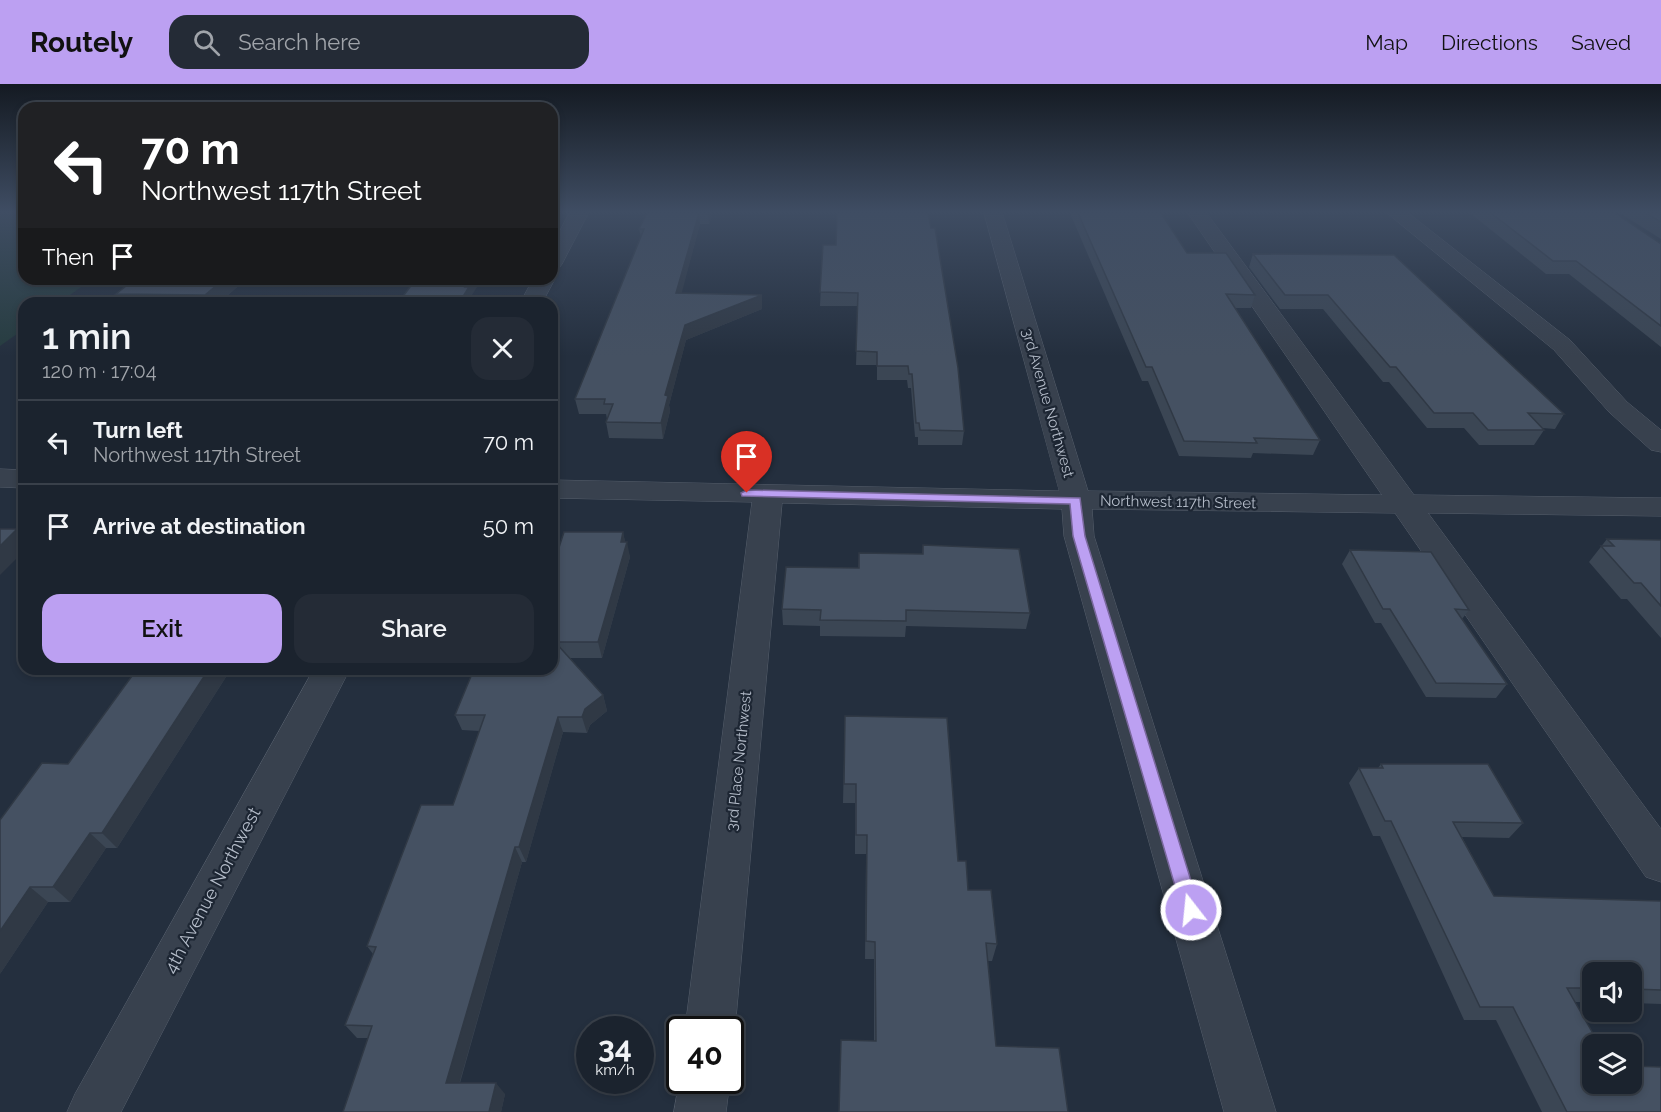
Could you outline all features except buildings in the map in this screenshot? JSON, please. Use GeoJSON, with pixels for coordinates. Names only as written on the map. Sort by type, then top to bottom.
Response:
{"type":"FeatureCollection","features":[{"type":"Feature","properties":{"kind":"street","name":"3rd Avenue Northwest"},"geometry":{"type":"LineString","coordinates":[[1007,260],[1076,500],[1079,536],[1250,1112]]}},
{"type":"Feature","properties":{"kind":"street"},"geometry":{"type":"LineString","coordinates":[[1230,260],[1407,504],[1661,863]]}},
{"type":"Feature","properties":{"kind":"street"},"geometry":{"type":"LineString","coordinates":[[1454,260],[1562,345],[1618,407],[1661,444]]}},
{"type":"Feature","properties":{"kind":"street"},"geometry":{"type":"LineString","coordinates":[[0,478],[18,479]]}},
{"type":"Feature","properties":{"kind":"street","name":"Northwest 117th Street"},"geometry":{"type":"LineString","coordinates":[[558,489],[1076,500],[1661,507]]}},
{"type":"Feature","properties":{"kind":"street","name":"3rd Place Northwest"},"geometry":{"type":"LineString","coordinates":[[711,1016],[768,494]]}},
{"type":"Feature","properties":{"kind":"street","name":"4th Avenue Northwest"},"geometry":{"type":"LineString","coordinates":[[93,1112],[329,675]]}},
{"type":"Feature","properties":{"kind":"street"},"geometry":{"type":"LineString","coordinates":[[700,1112],[702,1094]]}},
{"type":"Feature","properties":{"kind":"green space"},"geometry":{"type":"Polygon","coordinates":[[[0,260],[18,260],[18,285],[84,285],[67,297],[18,297],[18,333],[0,346],[0,260]]]}},
{"type":"Feature","properties":{"kind":"route"},"geometry":{"type":"LineString","coordinates":[[747,493],[1076,500],[1079,536],[1191,910]]}}]}
